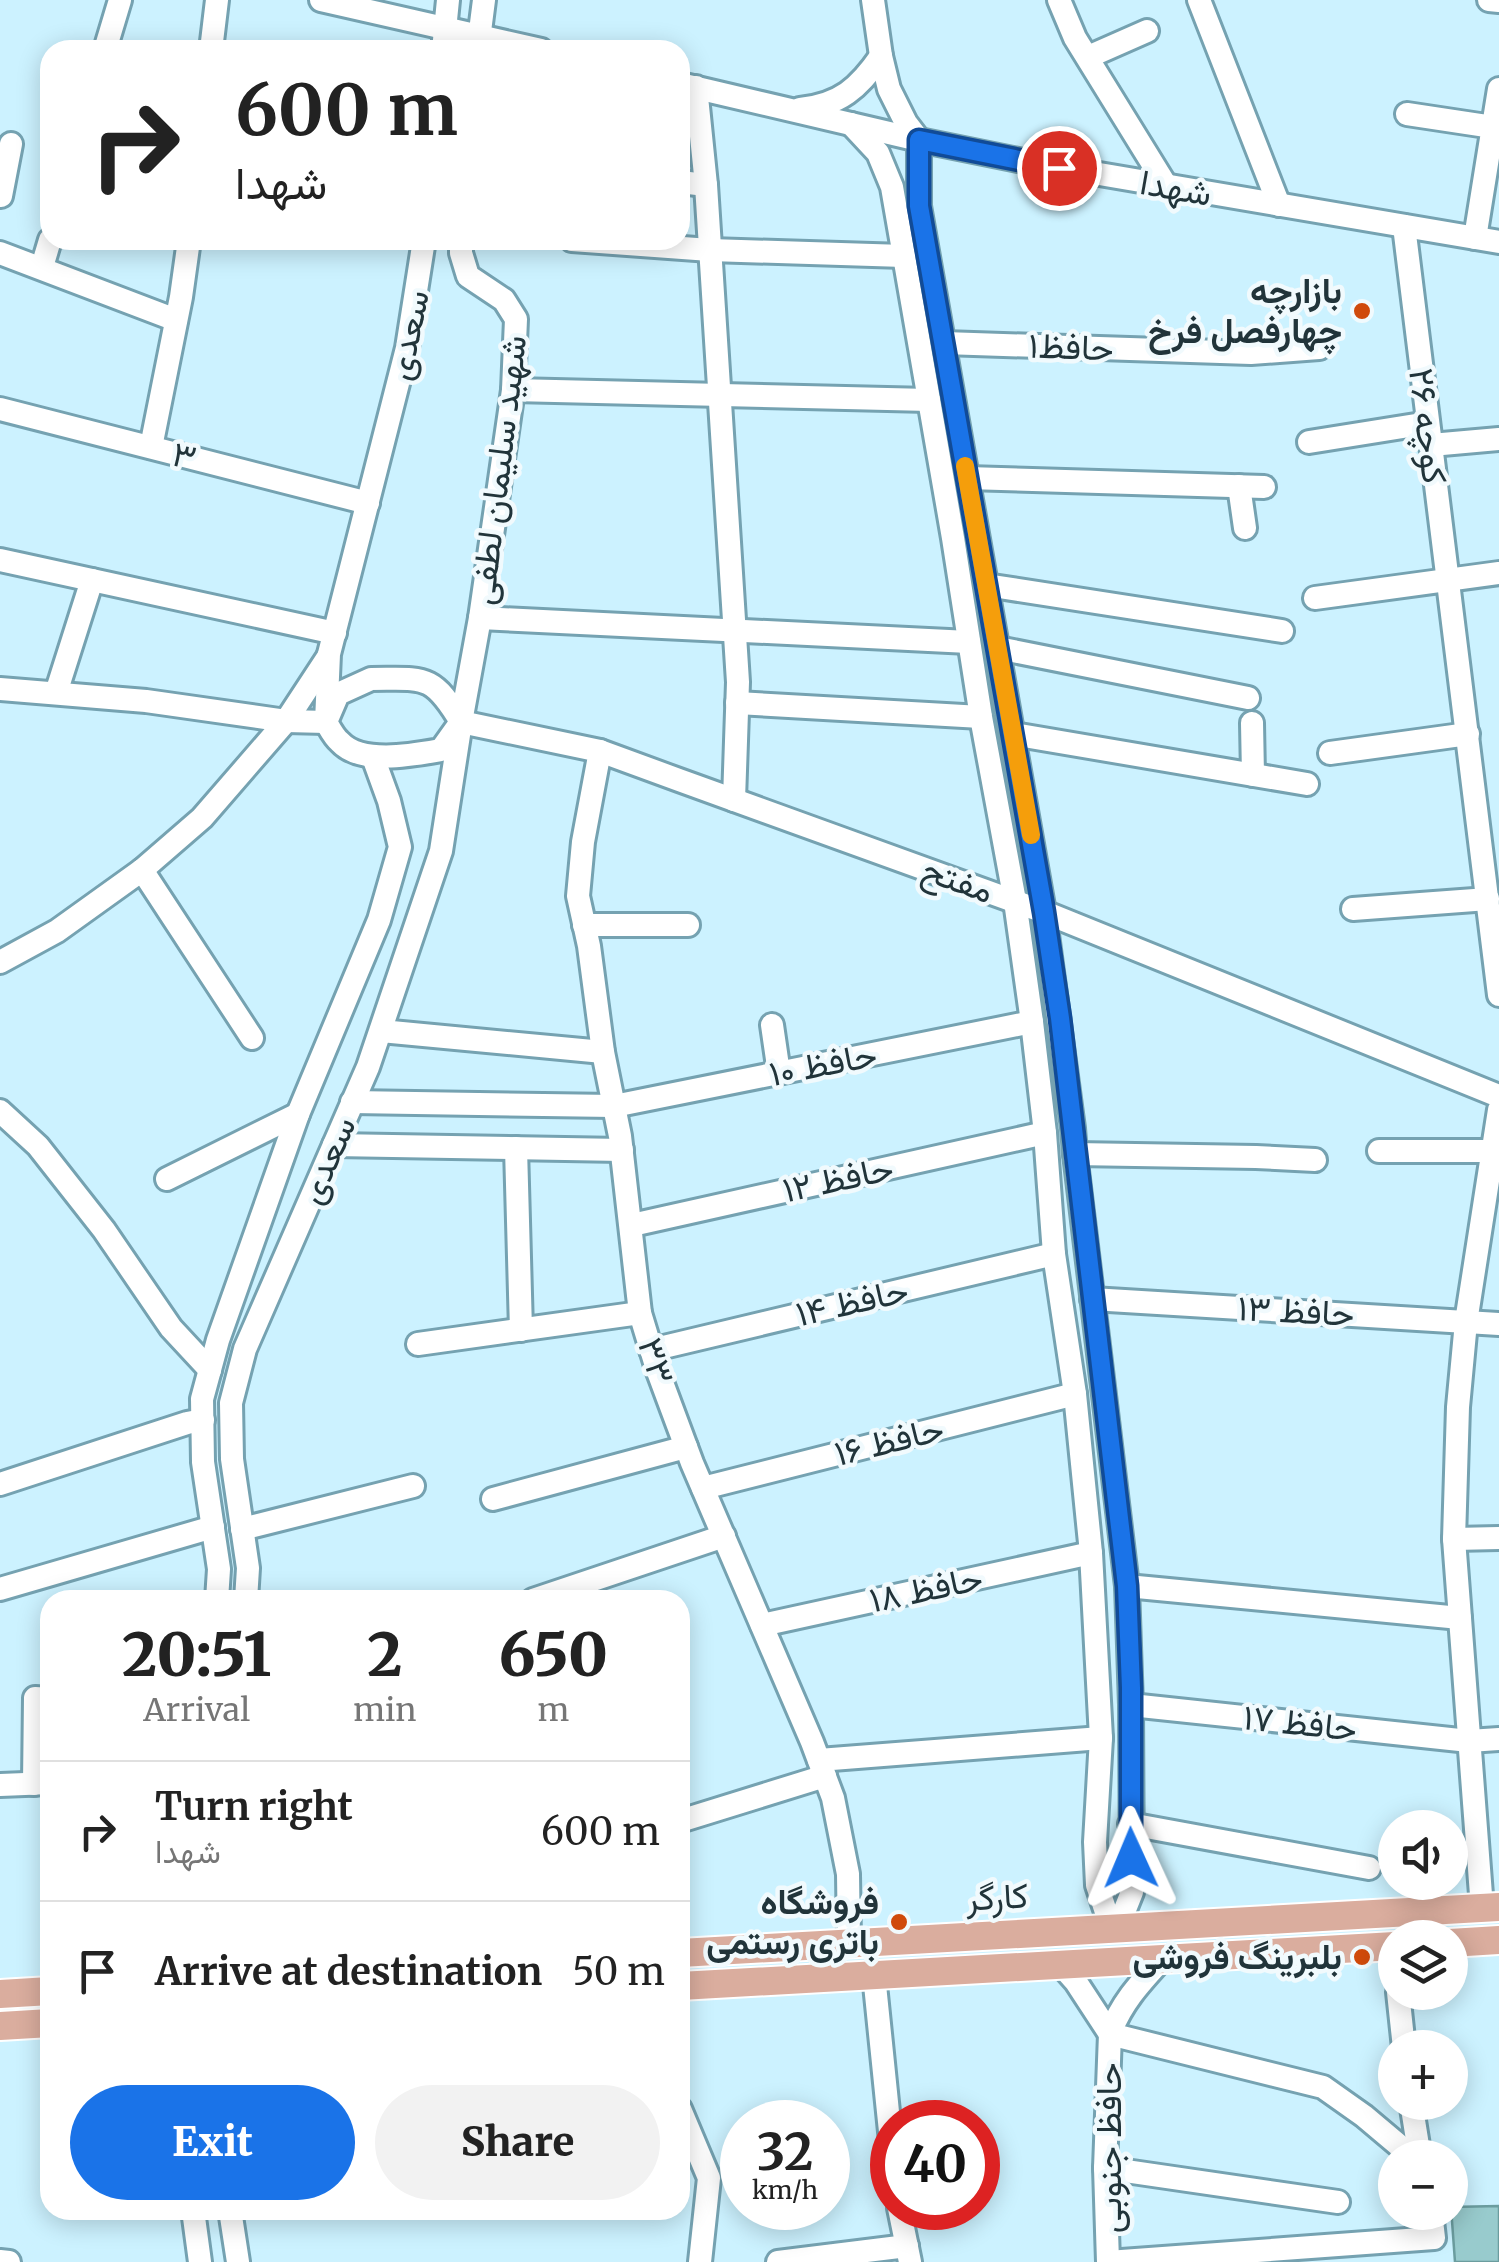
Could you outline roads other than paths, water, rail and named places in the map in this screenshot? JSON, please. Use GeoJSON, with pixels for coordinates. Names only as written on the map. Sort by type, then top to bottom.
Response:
{"type":"FeatureCollection","features":[{"type":"Feature","properties":{"kind":"main road","name":"کارگر"},"geometry":{"type":"LineString","coordinates":[[690,1953],[1490,1908]]}},
{"type":"Feature","properties":{"kind":"main road"},"geometry":{"type":"LineString","coordinates":[[1468,1942],[1499,1940]]}},
{"type":"Feature","properties":{"kind":"main road","name":"کارگر"},"geometry":{"type":"LineString","coordinates":[[690,1985],[1162,1958],[1378,1954]]}},
{"type":"Feature","properties":{"kind":"main road"},"geometry":{"type":"LineString","coordinates":[[0,1994],[40,1992]]}},
{"type":"Feature","properties":{"kind":"main road"},"geometry":{"type":"LineString","coordinates":[[0,2026],[40,2024]]}},
{"type":"Feature","properties":{"kind":"street"},"geometry":{"type":"LineString","coordinates":[[108,40],[120,0]]}},
{"type":"Feature","properties":{"kind":"street"},"geometry":{"type":"LineString","coordinates":[[212,40],[217,0]]}},
{"type":"Feature","properties":{"kind":"street"},"geometry":{"type":"LineString","coordinates":[[321,0],[444,39],[448,0]]}},
{"type":"Feature","properties":{"kind":"street"},"geometry":{"type":"LineString","coordinates":[[478,40],[484,0]]}},
{"type":"Feature","properties":{"kind":"street"},"geometry":{"type":"LineString","coordinates":[[851,124],[878,153],[892,187],[1015,901],[1091,1553],[1101,1738],[1095,1842],[1097,1885],[1106,1912],[1118,1927],[1132,1892],[1127,1586],[1067,1073],[1044,912],[919,206],[919,140],[896,104],[880,56],[873,0]]}},
{"type":"Feature","properties":{"kind":"street"},"geometry":{"type":"LineString","coordinates":[[1060,0],[1076,38],[1167,186]]}},
{"type":"Feature","properties":{"kind":"street"},"geometry":{"type":"LineString","coordinates":[[1199,0],[1279,205]]}},
{"type":"Feature","properties":{"kind":"street"},"geometry":{"type":"LineString","coordinates":[[1489,0],[1499,1]]}},
{"type":"Feature","properties":{"kind":"street"},"geometry":{"type":"LineString","coordinates":[[1088,57],[1147,31]]}},
{"type":"Feature","properties":{"kind":"street"},"geometry":{"type":"LineString","coordinates":[[792,110],[819,107],[844,96],[865,79],[880,56]]}},
{"type":"Feature","properties":{"kind":"street","name":"شهدا"},"geometry":{"type":"LineString","coordinates":[[690,86],[919,140],[1499,242]]}},
{"type":"Feature","properties":{"kind":"street"},"geometry":{"type":"LineString","coordinates":[[1475,238],[1499,90]]}},
{"type":"Feature","properties":{"kind":"street"},"geometry":{"type":"LineString","coordinates":[[690,97],[706,185],[735,630],[738,703],[734,800]]}},
{"type":"Feature","properties":{"kind":"street"},"geometry":{"type":"LineString","coordinates":[[1407,114],[1493,127]]}},
{"type":"Feature","properties":{"kind":"street"},"geometry":{"type":"LineString","coordinates":[[1,196],[11,144]]}},
{"type":"Feature","properties":{"kind":"street"},"geometry":{"type":"LineString","coordinates":[[690,183],[706,185]]}},
{"type":"Feature","properties":{"kind":"street","name":"کوچه ۲۶"},"geometry":{"type":"LineString","coordinates":[[1404,226],[1491,892],[1499,995]]}},
{"type":"Feature","properties":{"kind":"street"},"geometry":{"type":"LineString","coordinates":[[690,249],[904,256]]}},
{"type":"Feature","properties":{"kind":"street"},"geometry":{"type":"LineString","coordinates":[[42,268],[47,250]]}},
{"type":"Feature","properties":{"kind":"street"},"geometry":{"type":"LineString","coordinates":[[151,448],[187,250]]}},
{"type":"Feature","properties":{"kind":"street","name":"سعدی"},"geometry":{"type":"LineString","coordinates":[[326,722],[332,643],[407,348],[422,250]]}},
{"type":"Feature","properties":{"kind":"street","name":"شهید سلیمان لطفی"},"geometry":{"type":"LineString","coordinates":[[460,722],[480,618],[513,390],[516,319],[504,300],[468,276],[461,250]]}},
{"type":"Feature","properties":{"kind":"street"},"geometry":{"type":"LineString","coordinates":[[0,252],[176,320]]}},
{"type":"Feature","properties":{"kind":"street","name":"حافظ۱"},"geometry":{"type":"LineString","coordinates":[[944,343],[1251,353],[1319,348]]}},
{"type":"Feature","properties":{"kind":"street"},"geometry":{"type":"LineString","coordinates":[[513,390],[928,400]]}},
{"type":"Feature","properties":{"kind":"street","name":"۳"},"geometry":{"type":"LineString","coordinates":[[0,409],[368,503]]}},
{"type":"Feature","properties":{"kind":"street"},"geometry":{"type":"LineString","coordinates":[[1309,442],[1429,434],[1499,439]]}},
{"type":"Feature","properties":{"kind":"street"},"geometry":{"type":"LineString","coordinates":[[968,478],[1264,487]]}},
{"type":"Feature","properties":{"kind":"street"},"geometry":{"type":"LineString","coordinates":[[1239,486],[1245,528]]}},
{"type":"Feature","properties":{"kind":"street"},"geometry":{"type":"LineString","coordinates":[[0,560],[332,643],[286,721],[202,818],[142,870],[57,932],[0,962]]}},
{"type":"Feature","properties":{"kind":"street"},"geometry":{"type":"LineString","coordinates":[[1315,598],[1499,573]]}},
{"type":"Feature","properties":{"kind":"street"},"geometry":{"type":"LineString","coordinates":[[56,693],[92,580]]}},
{"type":"Feature","properties":{"kind":"street"},"geometry":{"type":"LineString","coordinates":[[986,585],[1282,630]]}},
{"type":"Feature","properties":{"kind":"street"},"geometry":{"type":"LineString","coordinates":[[480,618],[969,642]]}},
{"type":"Feature","properties":{"kind":"street"},"geometry":{"type":"LineString","coordinates":[[998,648],[1248,698]]}},
{"type":"Feature","properties":{"kind":"street"},"geometry":{"type":"LineString","coordinates":[[370,679],[421,679],[444,694],[460,722],[441,750],[373,757],[342,746],[326,722],[338,694],[370,679]]}},
{"type":"Feature","properties":{"kind":"street"},"geometry":{"type":"LineString","coordinates":[[0,688],[286,721],[326,722]]}},
{"type":"Feature","properties":{"kind":"street"},"geometry":{"type":"LineString","coordinates":[[738,703],[981,717]]}},
{"type":"Feature","properties":{"kind":"street","name":"سعدی"},"geometry":{"type":"LineString","coordinates":[[247,1590],[248,1568],[232,1459],[231,1403],[245,1349],[381,1031],[441,850],[460,722]]}},
{"type":"Feature","properties":{"kind":"street","name":"مفتح"},"geometry":{"type":"LineString","coordinates":[[460,722],[600,751],[1044,912],[1499,1096]]}},
{"type":"Feature","properties":{"kind":"street"},"geometry":{"type":"LineString","coordinates":[[1252,723],[1253,775]]}},
{"type":"Feature","properties":{"kind":"street"},"geometry":{"type":"LineString","coordinates":[[1013,734],[1307,784]]}},
{"type":"Feature","properties":{"kind":"street"},"geometry":{"type":"LineString","coordinates":[[1330,753],[1468,734]]}},
{"type":"Feature","properties":{"kind":"street","name":"۳۳"},"geometry":{"type":"LineString","coordinates":[[600,751],[583,842],[578,896],[622,1150],[640,1314],[686,1447],[833,1798],[848,1874],[849,1944]]}},
{"type":"Feature","properties":{"kind":"street","name":"سعدی"},"geometry":{"type":"LineString","coordinates":[[218,1590],[219,1569],[203,1462],[202,1399],[218,1340],[298,1114],[380,920],[400,847],[373,757]]}},
{"type":"Feature","properties":{"kind":"street"},"geometry":{"type":"LineString","coordinates":[[400,847],[441,850]]}},
{"type":"Feature","properties":{"kind":"street"},"geometry":{"type":"LineString","coordinates":[[142,870],[252,1038]]}},
{"type":"Feature","properties":{"kind":"street"},"geometry":{"type":"LineString","coordinates":[[1352,910],[1491,892]]}},
{"type":"Feature","properties":{"kind":"street"},"geometry":{"type":"LineString","coordinates":[[584,925],[688,925]]}},
{"type":"Feature","properties":{"kind":"street","name":"حافظ ۱۰"},"geometry":{"type":"LineString","coordinates":[[352,1102],[614,1106],[1032,1022]]}},
{"type":"Feature","properties":{"kind":"street"},"geometry":{"type":"LineString","coordinates":[[772,1024],[779,1073]]}},
{"type":"Feature","properties":{"kind":"street"},"geometry":{"type":"LineString","coordinates":[[381,1031],[602,1052]]}},
{"type":"Feature","properties":{"kind":"street"},"geometry":{"type":"LineString","coordinates":[[1490,1908],[1469,1742],[1454,1539],[1458,1408],[1466,1322],[1499,1110]]}},
{"type":"Feature","properties":{"kind":"street"},"geometry":{"type":"LineString","coordinates":[[0,1111],[38,1146],[104,1230],[171,1328],[210,1370]]}},
{"type":"Feature","properties":{"kind":"street"},"geometry":{"type":"LineString","coordinates":[[167,1179],[298,1114]]}},
{"type":"Feature","properties":{"kind":"street","name":"حافظ ۱۲"},"geometry":{"type":"LineString","coordinates":[[632,1225],[1045,1134]]}},
{"type":"Feature","properties":{"kind":"street"},"geometry":{"type":"LineString","coordinates":[[334,1146],[622,1150]]}},
{"type":"Feature","properties":{"kind":"street"},"geometry":{"type":"LineString","coordinates":[[516,1148],[521,1330]]}},
{"type":"Feature","properties":{"kind":"street"},"geometry":{"type":"LineString","coordinates":[[1379,1152],[1492,1151]]}},
{"type":"Feature","properties":{"kind":"street"},"geometry":{"type":"LineString","coordinates":[[1075,1154],[1315,1160]]}},
{"type":"Feature","properties":{"kind":"street","name":"حافظ ۱۴"},"geometry":{"type":"LineString","coordinates":[[651,1350],[1054,1254]]}},
{"type":"Feature","properties":{"kind":"street","name":"حافظ ۱۳"},"geometry":{"type":"LineString","coordinates":[[1092,1299],[1499,1324]]}},
{"type":"Feature","properties":{"kind":"street"},"geometry":{"type":"LineString","coordinates":[[418,1344],[640,1314]]}},
{"type":"Feature","properties":{"kind":"street","name":"حافظ ۱۶"},"geometry":{"type":"LineString","coordinates":[[703,1488],[1075,1394]]}},
{"type":"Feature","properties":{"kind":"street"},"geometry":{"type":"LineString","coordinates":[[0,1484],[202,1420]]}},
{"type":"Feature","properties":{"kind":"street"},"geometry":{"type":"LineString","coordinates":[[494,1499],[686,1447]]}},
{"type":"Feature","properties":{"kind":"street"},"geometry":{"type":"LineString","coordinates":[[242,1530],[413,1486]]}},
{"type":"Feature","properties":{"kind":"street"},"geometry":{"type":"LineString","coordinates":[[0,1590],[213,1527]]}},
{"type":"Feature","properties":{"kind":"street"},"geometry":{"type":"LineString","coordinates":[[585,1590],[724,1536]]}},
{"type":"Feature","properties":{"kind":"street"},"geometry":{"type":"LineString","coordinates":[[1454,1539],[1499,1538]]}},
{"type":"Feature","properties":{"kind":"street","name":"حافظ ۱۸"},"geometry":{"type":"LineString","coordinates":[[762,1624],[1091,1553]]}},
{"type":"Feature","properties":{"kind":"street"},"geometry":{"type":"LineString","coordinates":[[1127,1586],[1460,1618]]}},
{"type":"Feature","properties":{"kind":"street"},"geometry":{"type":"LineString","coordinates":[[40,1698],[35,1698],[40,1759]]}},
{"type":"Feature","properties":{"kind":"street","name":"حافظ ۱۷"},"geometry":{"type":"LineString","coordinates":[[1131,1704],[1469,1742],[1499,1739]]}},
{"type":"Feature","properties":{"kind":"street"},"geometry":{"type":"LineString","coordinates":[[690,1817],[822,1768],[1101,1738]]}},
{"type":"Feature","properties":{"kind":"street"},"geometry":{"type":"LineString","coordinates":[[0,1785],[40,1783]]}},
{"type":"Feature","properties":{"kind":"street"},"geometry":{"type":"LineString","coordinates":[[1130,1824],[1369,1868]]}},
{"type":"Feature","properties":{"kind":"street","name":"حافظ جنوبی"},"geometry":{"type":"LineString","coordinates":[[1108,2262],[1105,2168],[1110,2034],[1128,1998],[1162,1958]]}},
{"type":"Feature","properties":{"kind":"street","name":"حافظ جنوبی"},"geometry":{"type":"LineString","coordinates":[[1060,1964],[1110,2034]]}},
{"type":"Feature","properties":{"kind":"street"},"geometry":{"type":"LineString","coordinates":[[874,1975],[887,2100]]}},
{"type":"Feature","properties":{"kind":"street"},"geometry":{"type":"LineString","coordinates":[[1110,2034],[1323,2087],[1392,2140]]}},
{"type":"Feature","properties":{"kind":"street"},"geometry":{"type":"LineString","coordinates":[[690,2153],[709,2178],[700,2262]]}},
{"type":"Feature","properties":{"kind":"street"},"geometry":{"type":"LineString","coordinates":[[1105,2168],[1338,2202]]}},
{"type":"Feature","properties":{"kind":"street"},"geometry":{"type":"LineString","coordinates":[[194,2220],[200,2262]]}},
{"type":"Feature","properties":{"kind":"street"},"geometry":{"type":"LineString","coordinates":[[232,2220],[238,2262]]}},
{"type":"Feature","properties":{"kind":"street"},"geometry":{"type":"LineString","coordinates":[[1108,2262],[1434,2238],[1433,2230]]}},
{"type":"Feature","properties":{"kind":"street"},"geometry":{"type":"LineString","coordinates":[[778,2262],[908,2254]]}},
{"type":"Feature","properties":{"kind":"street"},"geometry":{"type":"LineString","coordinates":[[0,2260],[9,2262]]}},
{"type":"Feature","properties":{"kind":"place","name":"بازارچه چهارفصل فرخ"},"geometry":{"type":"Point","coordinates":[1362,311]}},
{"type":"Feature","properties":{"kind":"place","name":"فروشگاه باتری رستمی"},"geometry":{"type":"Point","coordinates":[899,1922]}},
{"type":"Feature","properties":{"kind":"place","name":"بلبرینگ فروشی"},"geometry":{"type":"Point","coordinates":[1362,1957]}}]}
